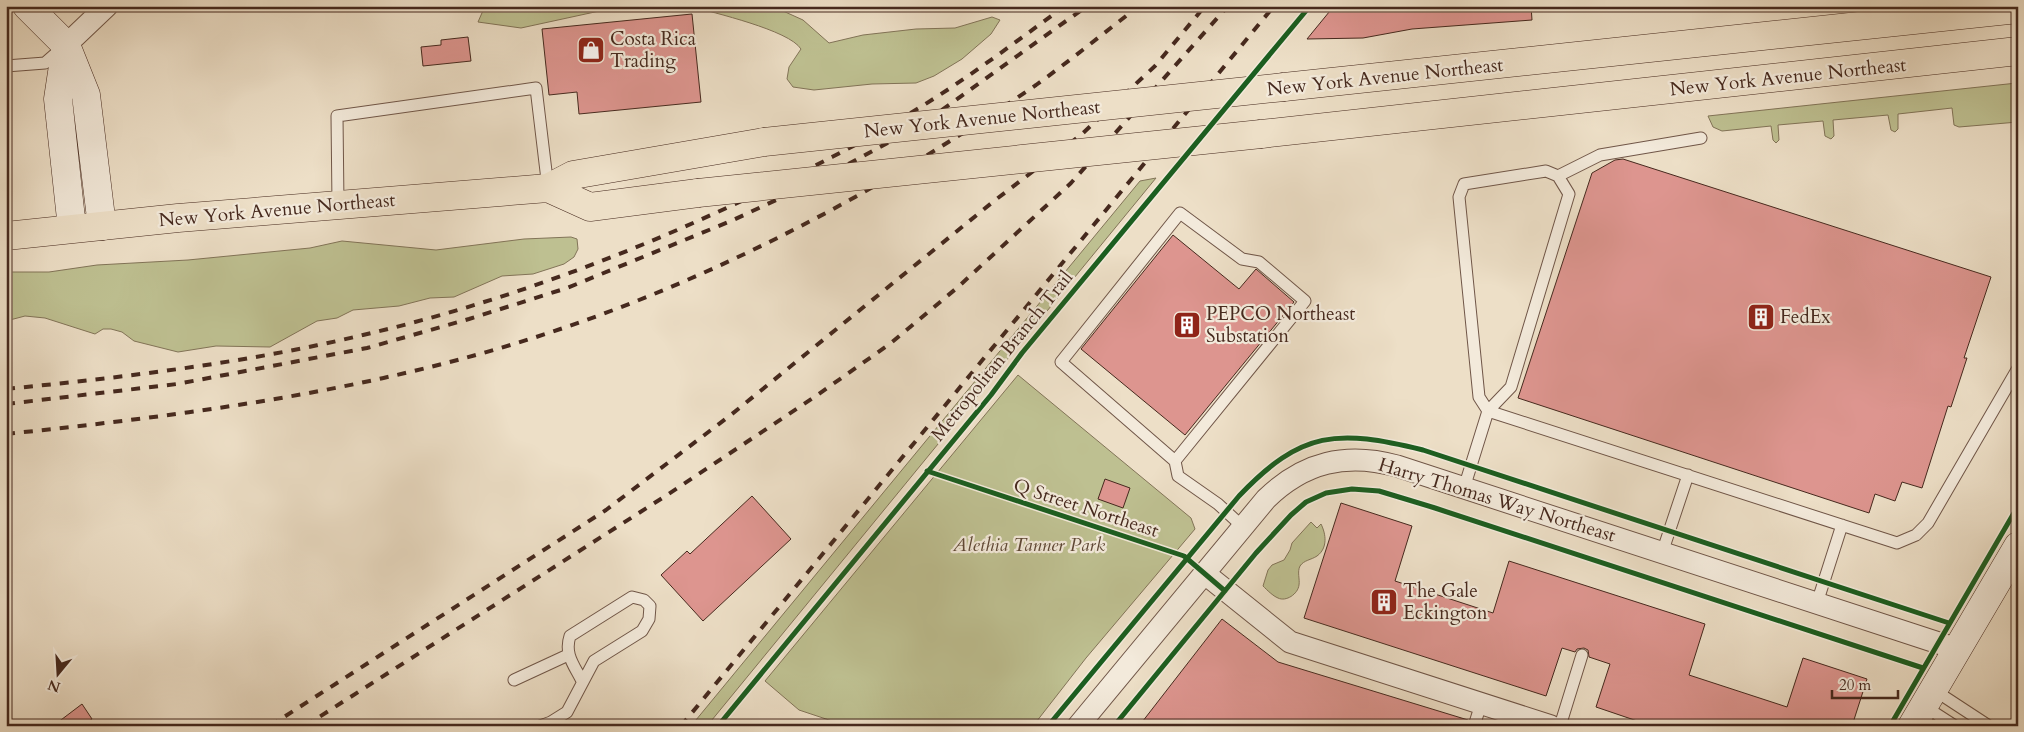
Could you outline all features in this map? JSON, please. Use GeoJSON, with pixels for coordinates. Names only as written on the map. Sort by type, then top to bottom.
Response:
{"type":"FeatureCollection","features":[{"type":"Feature","properties":{"kind":"highway","name":"New York Avenue Northeast"},"geometry":{"type":"LineString","coordinates":[[548,188],[573,174],[764,142],[2018,9]]}},
{"type":"Feature","properties":{"kind":"highway","name":"New York Avenue Northeast"},"geometry":{"type":"LineString","coordinates":[[6,236],[178,218],[337,192],[548,188],[590,206],[2018,51]]}},
{"type":"Feature","properties":{"kind":"street"},"geometry":{"type":"LineString","coordinates":[[27,6],[66,45],[86,95],[102,226]]}},
{"type":"Feature","properties":{"kind":"street"},"geometry":{"type":"LineString","coordinates":[[72,228],[58,99],[66,45],[107,6]]}},
{"type":"Feature","properties":{"kind":"street","name":"Harry Thomas Way Northeast"},"geometry":{"type":"LineString","coordinates":[[1078,726],[1204,573],[1279,486],[1310,468],[1344,460],[1380,462],[1957,648]]}},
{"type":"Feature","properties":{"kind":"street"},"geometry":{"type":"LineString","coordinates":[[1923,707],[2018,546]]}},
{"type":"Feature","properties":{"kind":"street"},"geometry":{"type":"LineString","coordinates":[[1204,573],[1290,642],[1550,726]]}},
{"type":"Feature","properties":{"kind":"lane"},"geometry":{"type":"LineString","coordinates":[[6,66],[45,63],[66,45]]}},
{"type":"Feature","properties":{"kind":"lane"},"geometry":{"type":"LineString","coordinates":[[337,192],[337,116],[536,88],[548,188]]}},
{"type":"Feature","properties":{"kind":"lane"},"geometry":{"type":"LineString","coordinates":[[1558,176],[1600,155],[1701,138]]}},
{"type":"Feature","properties":{"kind":"lane"},"geometry":{"type":"LineString","coordinates":[[1464,488],[1488,411],[1511,387],[1569,194],[1558,176],[1546,171],[1464,184],[1459,197],[1479,397],[1488,411],[1897,543],[1916,535],[1928,523],[2018,368]]}},
{"type":"Feature","properties":{"kind":"lane"},"geometry":{"type":"LineString","coordinates":[[1175,461],[1305,300],[1259,262],[1242,259],[1180,213],[1061,362],[1175,461],[1178,476],[1218,504],[1243,527]]}},
{"type":"Feature","properties":{"kind":"lane"},"geometry":{"type":"LineString","coordinates":[[1662,553],[1688,475]]}},
{"type":"Feature","properties":{"kind":"lane"},"geometry":{"type":"LineString","coordinates":[[1817,603],[1842,525]]}},
{"type":"Feature","properties":{"kind":"lane"},"geometry":{"type":"LineString","coordinates":[[540,726],[551,722],[567,712],[582,687],[582,681],[568,655],[567,646],[570,636],[632,597],[644,600],[650,606],[649,618],[642,631],[594,661],[582,681]]}},
{"type":"Feature","properties":{"kind":"lane"},"geometry":{"type":"LineString","coordinates":[[514,680],[568,655]]}},
{"type":"Feature","properties":{"kind":"lane"},"geometry":{"type":"LineString","coordinates":[[1560,726],[1582,655]]}},
{"type":"Feature","properties":{"kind":"lane"},"geometry":{"type":"LineString","coordinates":[[1474,726],[1481,704]]}},
{"type":"Feature","properties":{"kind":"lane"},"geometry":{"type":"LineString","coordinates":[[1923,707],[1955,726]]}},
{"type":"Feature","properties":{"kind":"lane"},"geometry":{"type":"LineString","coordinates":[[1923,707],[1988,726]]}},
{"type":"Feature","properties":{"kind":"green space"},"geometry":{"type":"Polygon","coordinates":[[[485,6],[669,6],[604,10],[521,28],[478,22],[485,6]]]}},
{"type":"Feature","properties":{"kind":"green space"},"geometry":{"type":"Polygon","coordinates":[[[690,6],[772,6],[803,20],[829,43],[863,35],[916,29],[955,28],[992,17],[1000,20],[991,34],[962,59],[934,76],[916,83],[872,84],[814,90],[793,87],[787,79],[789,67],[801,49],[794,42],[782,35],[750,23],[690,6]]]}},
{"type":"Feature","properties":{"kind":"green space"},"geometry":{"type":"Polygon","coordinates":[[[2017,83],[2018,122],[1959,127],[1954,125],[1952,108],[1898,114],[1898,129],[1895,132],[1891,130],[1888,115],[1833,120],[1834,136],[1831,139],[1825,136],[1823,121],[1778,125],[1779,140],[1776,143],[1773,140],[1771,126],[1722,131],[1713,127],[1708,116],[2017,83]]]}},
{"type":"Feature","properties":{"kind":"green space"},"geometry":{"type":"Polygon","coordinates":[[[1156,178],[707,726],[691,726],[1140,181],[1156,178]]]}},
{"type":"Feature","properties":{"kind":"green space"},"geometry":{"type":"Polygon","coordinates":[[[571,237],[577,239],[578,249],[574,257],[564,264],[533,274],[502,276],[454,297],[430,298],[399,306],[353,310],[337,318],[317,321],[270,347],[216,346],[178,352],[134,341],[122,332],[111,329],[103,329],[95,334],[45,318],[25,316],[6,321],[6,272],[49,272],[97,265],[188,260],[310,248],[342,241],[436,250],[524,239],[571,237]]]}},
{"type":"Feature","properties":{"kind":"green space","name":"Alethia Tanner Park"},"geometry":{"type":"Polygon","coordinates":[[[1018,375],[1191,518],[1195,529],[1086,658],[1033,726],[847,726],[799,710],[765,681],[1018,375]]]}},
{"type":"Feature","properties":{"kind":"green space"},"geometry":{"type":"Polygon","coordinates":[[[1311,522],[1317,528],[1321,524],[1325,536],[1323,549],[1317,556],[1300,566],[1299,585],[1294,594],[1285,599],[1278,598],[1263,586],[1268,570],[1272,565],[1284,560],[1292,543],[1311,522]]]}},
{"type":"Feature","properties":{"kind":"building"},"geometry":{"type":"Polygon","coordinates":[[[1334,6],[1531,6],[1532,20],[1412,29],[1363,38],[1307,39],[1334,6]]]}},
{"type":"Feature","properties":{"kind":"building"},"geometry":{"type":"Polygon","coordinates":[[[692,14],[701,102],[579,114],[577,92],[549,95],[542,29],[692,14]]]}},
{"type":"Feature","properties":{"kind":"building"},"geometry":{"type":"Polygon","coordinates":[[[468,37],[471,61],[423,66],[421,47],[441,45],[441,40],[468,37]]]}},
{"type":"Feature","properties":{"kind":"building","name":"FedEx"},"geometry":{"type":"Polygon","coordinates":[[[1623,159],[1991,277],[1964,358],[1967,358],[1951,407],[1948,406],[1922,488],[1902,482],[1895,501],[1875,494],[1869,513],[1518,398],[1592,173],[1615,160],[1623,159]]]}},
{"type":"Feature","properties":{"kind":"building","name":"PEPCO Northeast Substation"},"geometry":{"type":"Polygon","coordinates":[[[1173,235],[1239,289],[1256,269],[1294,302],[1185,435],[1081,349],[1173,235]]]}},
{"type":"Feature","properties":{"kind":"building"},"geometry":{"type":"Polygon","coordinates":[[[1105,479],[1130,488],[1123,508],[1098,499],[1105,479]]]}},
{"type":"Feature","properties":{"kind":"building"},"geometry":{"type":"Polygon","coordinates":[[[752,496],[791,539],[703,621],[661,575],[687,551],[690,554],[752,496]]]}},
{"type":"Feature","properties":{"kind":"building","name":"The Gale Eckington"},"geometry":{"type":"Polygon","coordinates":[[[1341,503],[1412,526],[1395,581],[1493,613],[1509,561],[1705,624],[1689,675],[1787,707],[1803,658],[1867,679],[1852,726],[1652,726],[1596,707],[1610,664],[1589,657],[1588,650],[1584,648],[1577,649],[1575,652],[1562,648],[1546,696],[1304,618],[1341,503]]]}},
{"type":"Feature","properties":{"kind":"building"},"geometry":{"type":"Polygon","coordinates":[[[1222,619],[1278,662],[1468,720],[1467,726],[1139,726],[1222,619]]]}},
{"type":"Feature","properties":{"kind":"building"},"geometry":{"type":"Polygon","coordinates":[[[82,704],[92,719],[83,726],[53,726],[82,704]]]}},
{"type":"Feature","properties":{"kind":"railway"},"geometry":{"type":"LineString","coordinates":[[6,389],[186,368],[275,354],[413,323],[561,276],[610,258],[705,218],[851,147],[949,89],[1065,6]]}},
{"type":"Feature","properties":{"kind":"railway"},"geometry":{"type":"LineString","coordinates":[[6,404],[177,384],[367,348],[469,319],[567,288],[731,221],[817,181],[921,125],[1087,6]]}},
{"type":"Feature","properties":{"kind":"railway"},"geometry":{"type":"LineString","coordinates":[[6,434],[200,411],[328,389],[454,361],[586,320],[654,294],[721,265],[851,200],[914,163],[1036,85],[1139,6]]}},
{"type":"Feature","properties":{"kind":"railway"},"geometry":{"type":"LineString","coordinates":[[270,726],[606,510],[732,414],[994,201],[1082,134],[1155,66],[1205,6]]}},
{"type":"Feature","properties":{"kind":"railway"},"geometry":{"type":"LineString","coordinates":[[305,726],[667,495],[816,396],[891,343],[958,287],[1071,183],[1228,6]]}},
{"type":"Feature","properties":{"kind":"railway"},"geometry":{"type":"LineString","coordinates":[[681,726],[1274,6]]}},
{"type":"Feature","properties":{"kind":"cycle path","name":"Metropolitan Branch Trail"},"geometry":{"type":"LineString","coordinates":[[718,726],[991,395],[1022,353],[1310,6]]}},
{"type":"Feature","properties":{"kind":"cycle path"},"geometry":{"type":"LineString","coordinates":[[1048,726],[1239,496],[1261,474],[1282,458],[1302,447],[1322,440],[1344,438],[1367,439],[1423,450],[1949,623]]}},
{"type":"Feature","properties":{"kind":"cycle path","name":"Q Street Northeast"},"geometry":{"type":"LineString","coordinates":[[927,471],[1184,556],[1225,591]]}},
{"type":"Feature","properties":{"kind":"cycle path"},"geometry":{"type":"LineString","coordinates":[[1114,726],[1256,553],[1291,515],[1306,502],[1326,493],[1352,489],[1379,491],[1435,508],[1923,668]]}},
{"type":"Feature","properties":{"kind":"cycle path"},"geometry":{"type":"LineString","coordinates":[[1890,726],[2018,506]]}},
{"type":"Feature","properties":{"kind":"place","name":"Costa Rica Trading"},"geometry":{"type":"Point","coordinates":[591,50]}},
{"type":"Feature","properties":{"kind":"place","name":"FedEx"},"geometry":{"type":"Point","coordinates":[1761,317]}},
{"type":"Feature","properties":{"kind":"place","name":"PEPCO Northeast Substation"},"geometry":{"type":"Point","coordinates":[1187,325]}},
{"type":"Feature","properties":{"kind":"place","name":"The Gale Eckington"},"geometry":{"type":"Point","coordinates":[1384,602]}}]}
